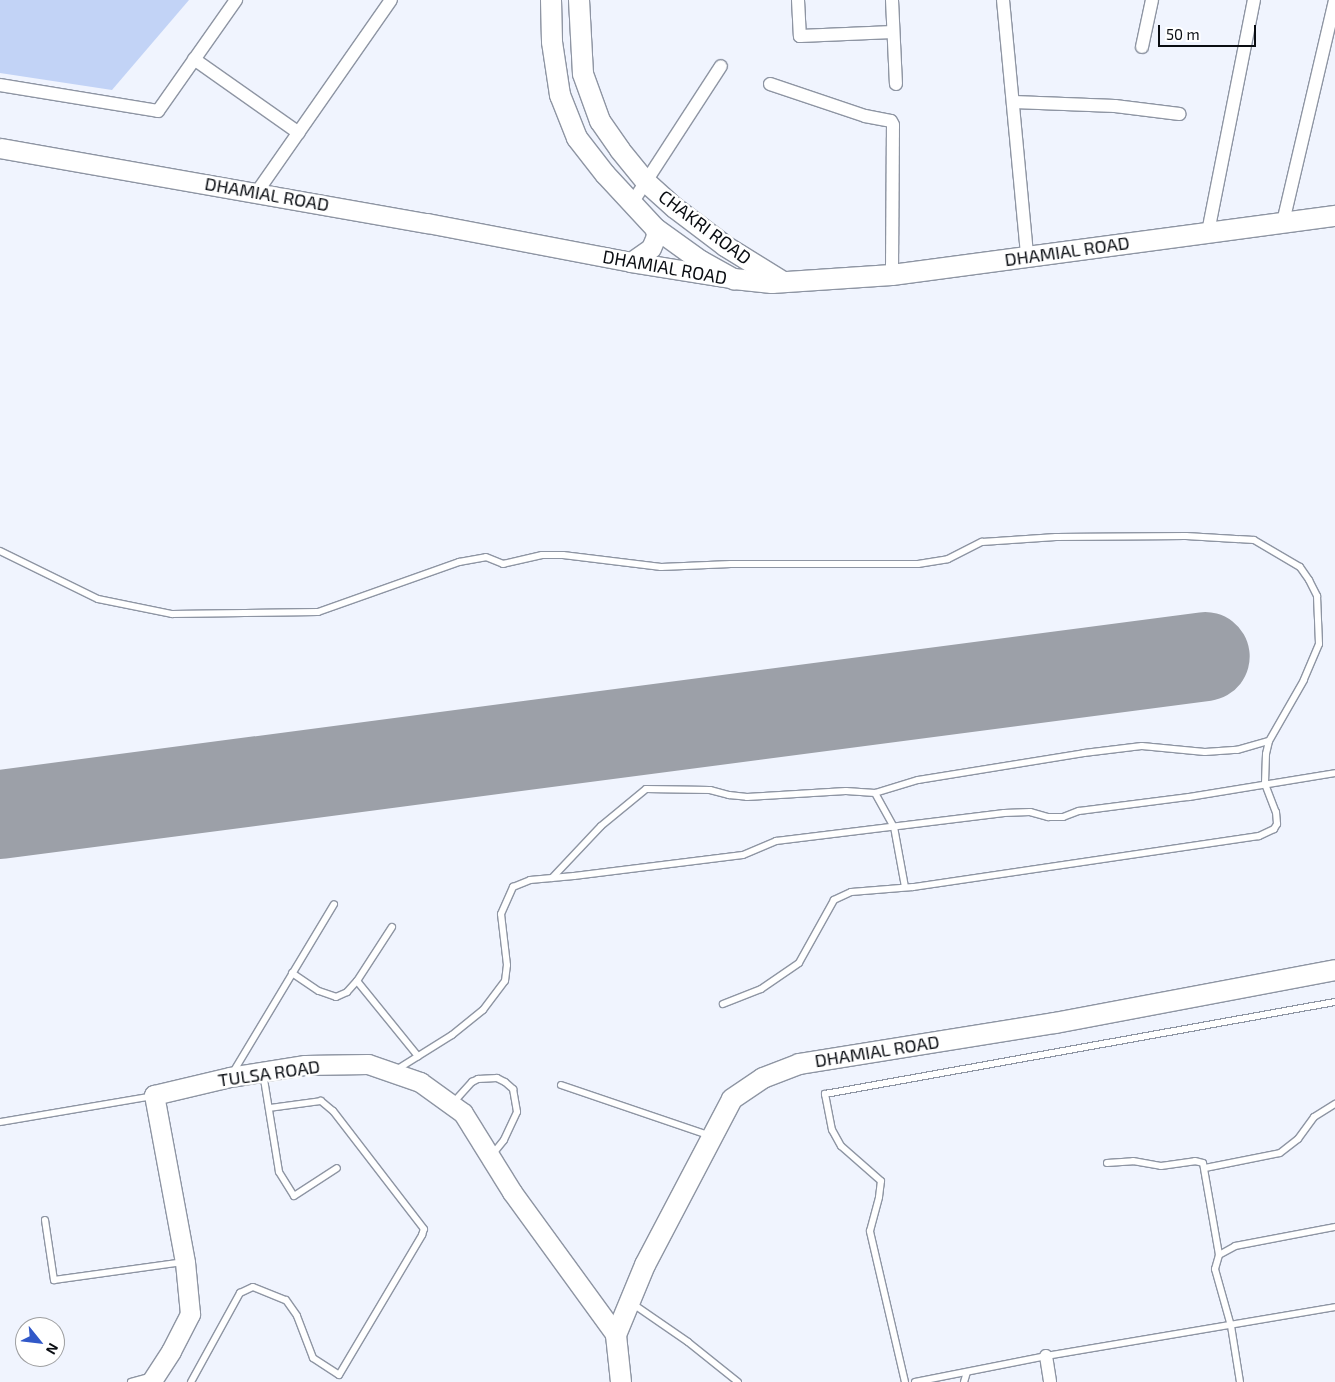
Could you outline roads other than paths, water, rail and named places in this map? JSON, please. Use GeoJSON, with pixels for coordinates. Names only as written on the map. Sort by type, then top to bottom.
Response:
{"type":"FeatureCollection","features":[{"type":"Feature","properties":{"kind":"main road","name":"CHAKRI ROAD"},"geometry":{"type":"LineString","coordinates":[[552,0],[552,42],[560,95],[574,130],[583,146],[655,228],[701,261],[734,279]]}},
{"type":"Feature","properties":{"kind":"main road","name":"CHAKRI ROAD"},"geometry":{"type":"LineString","coordinates":[[580,0],[582,70],[600,121],[646,182],[697,226],[783,282]]}},
{"type":"Feature","properties":{"kind":"main road","name":"DHAMIAL ROAD"},"geometry":{"type":"LineString","coordinates":[[734,279],[783,282],[892,275],[1335,216]]}},
{"type":"Feature","properties":{"kind":"main road","name":"DHAMIAL ROAD"},"geometry":{"type":"LineString","coordinates":[[621,1382],[616,1335],[645,1266],[732,1099],[763,1078],[799,1064],[1055,1023],[1335,970]]}},
{"type":"Feature","properties":{"kind":"street"},"geometry":{"type":"LineString","coordinates":[[0,85],[158,111],[236,0]]}},
{"type":"Feature","properties":{"kind":"street"},"geometry":{"type":"LineString","coordinates":[[257,192],[391,0]]}},
{"type":"Feature","properties":{"kind":"street"},"geometry":{"type":"LineString","coordinates":[[798,0],[800,36],[893,32]]}},
{"type":"Feature","properties":{"kind":"street"},"geometry":{"type":"LineString","coordinates":[[892,0],[896,84]]}},
{"type":"Feature","properties":{"kind":"street"},"geometry":{"type":"LineString","coordinates":[[1003,0],[1014,102],[1026,256]]}},
{"type":"Feature","properties":{"kind":"street"},"geometry":{"type":"LineString","coordinates":[[1142,47],[1152,0]]}},
{"type":"Feature","properties":{"kind":"street"},"geometry":{"type":"LineString","coordinates":[[1208,232],[1254,0]]}},
{"type":"Feature","properties":{"kind":"street"},"geometry":{"type":"LineString","coordinates":[[1283,222],[1335,0]]}},
{"type":"Feature","properties":{"kind":"street"},"geometry":{"type":"LineString","coordinates":[[194,60],[299,133]]}},
{"type":"Feature","properties":{"kind":"street"},"geometry":{"type":"LineString","coordinates":[[632,203],[721,66]]}},
{"type":"Feature","properties":{"kind":"street"},"geometry":{"type":"LineString","coordinates":[[770,84],[865,116],[891,121],[893,125],[892,275]]}},
{"type":"Feature","properties":{"kind":"street"},"geometry":{"type":"LineString","coordinates":[[1014,102],[1115,106],[1180,114]]}},
{"type":"Feature","properties":{"kind":"street","name":"DHAMIAL ROAD"},"geometry":{"type":"LineString","coordinates":[[0,148],[257,192],[630,262],[734,279]]}},
{"type":"Feature","properties":{"kind":"street"},"geometry":{"type":"LineString","coordinates":[[630,262],[651,248],[656,236],[655,228]]}},
{"type":"Feature","properties":{"kind":"street","name":"TULSA ROAD"},"geometry":{"type":"LineString","coordinates":[[154,1095],[230,1077],[305,1064],[368,1064],[420,1082],[463,1113],[512,1192],[616,1335]]}},
{"type":"Feature","properties":{"kind":"street"},"geometry":{"type":"LineString","coordinates":[[153,1379],[171,1351],[190,1314],[184,1262],[154,1095]]}},
{"type":"Feature","properties":{"kind":"street"},"geometry":{"type":"LineString","coordinates":[[1046,1356],[1050,1382]]}},
{"type":"Feature","properties":{"kind":"lane"},"geometry":{"type":"LineString","coordinates":[[0,551],[79,592],[98,599],[172,614],[208,612],[301,614],[318,612],[459,562],[486,557],[503,564],[542,554],[661,567],[731,564],[918,564],[948,560],[982,542],[1056,537],[1186,536],[1254,540],[1300,567],[1317,596],[1318,644],[1315,656],[1304,680],[1269,741],[1265,784],[1273,801],[1277,824],[1274,829],[1259,836],[905,887],[850,892],[834,900],[799,963],[761,989],[723,1004]]}},
{"type":"Feature","properties":{"kind":"lane"},"geometry":{"type":"LineString","coordinates":[[552,878],[601,826],[646,789],[710,790],[747,797],[846,791],[875,792],[918,780],[1084,753],[1142,746],[1205,752],[1237,750],[1269,741]]}},
{"type":"Feature","properties":{"kind":"lane"},"geometry":{"type":"LineString","coordinates":[[392,1072],[452,1035],[482,1010],[505,981],[507,965],[501,914],[514,887],[530,880],[742,855],[776,841],[1004,813],[1030,812],[1048,817],[1063,817],[1079,811],[1335,773]]}},
{"type":"Feature","properties":{"kind":"lane"},"geometry":{"type":"LineString","coordinates":[[875,792],[894,827],[905,887]]}},
{"type":"Feature","properties":{"kind":"lane"},"geometry":{"type":"LineString","coordinates":[[230,1077],[334,904]]}},
{"type":"Feature","properties":{"kind":"lane"},"geometry":{"type":"LineString","coordinates":[[292,973],[319,991],[336,997],[347,992],[357,981],[392,927]]}},
{"type":"Feature","properties":{"kind":"lane"},"geometry":{"type":"LineString","coordinates":[[357,981],[418,1056]]}},
{"type":"Feature","properties":{"kind":"lane"},"geometry":{"type":"LineString","coordinates":[[905,1382],[870,1231],[880,1197],[881,1181],[841,1146],[832,1130],[825,1094],[1335,1002]]}},
{"type":"Feature","properties":{"kind":"lane"},"geometry":{"type":"LineString","coordinates":[[263,1072],[279,1172],[294,1196],[337,1168]]}},
{"type":"Feature","properties":{"kind":"lane"},"geometry":{"type":"LineString","coordinates":[[451,1104],[472,1082],[478,1079],[497,1078],[506,1082],[513,1089],[517,1112],[504,1140],[490,1156]]}},
{"type":"Feature","properties":{"kind":"lane"},"geometry":{"type":"LineString","coordinates":[[560,1085],[712,1136]]}},
{"type":"Feature","properties":{"kind":"lane"},"geometry":{"type":"LineString","coordinates":[[0,1122],[154,1095]]}},
{"type":"Feature","properties":{"kind":"lane"},"geometry":{"type":"LineString","coordinates":[[191,1382],[240,1293],[253,1286],[286,1300],[297,1316],[313,1358],[339,1375],[424,1230],[333,1110],[321,1101],[269,1108]]}},
{"type":"Feature","properties":{"kind":"lane"},"geometry":{"type":"LineString","coordinates":[[1205,1168],[1280,1153],[1298,1139],[1314,1117],[1335,1104]]}},
{"type":"Feature","properties":{"kind":"lane"},"geometry":{"type":"LineString","coordinates":[[1107,1163],[1134,1161],[1161,1166],[1195,1161],[1203,1163],[1220,1255],[1215,1269],[1231,1326],[1240,1382]]}},
{"type":"Feature","properties":{"kind":"lane"},"geometry":{"type":"LineString","coordinates":[[46,1220],[54,1280],[184,1262]]}},
{"type":"Feature","properties":{"kind":"lane"},"geometry":{"type":"LineString","coordinates":[[1220,1255],[1235,1246],[1335,1227]]}},
{"type":"Feature","properties":{"kind":"lane"},"geometry":{"type":"LineString","coordinates":[[630,1301],[688,1342],[738,1382]]}},
{"type":"Feature","properties":{"kind":"lane"},"geometry":{"type":"LineString","coordinates":[[915,1382],[1046,1356],[1335,1307]]}},
{"type":"Feature","properties":{"kind":"lane"},"geometry":{"type":"LineString","coordinates":[[964,1382],[967,1372]]}},
{"type":"Feature","properties":{"kind":"lane"},"geometry":{"type":"LineString","coordinates":[[131,1382],[153,1379]]}}]}
